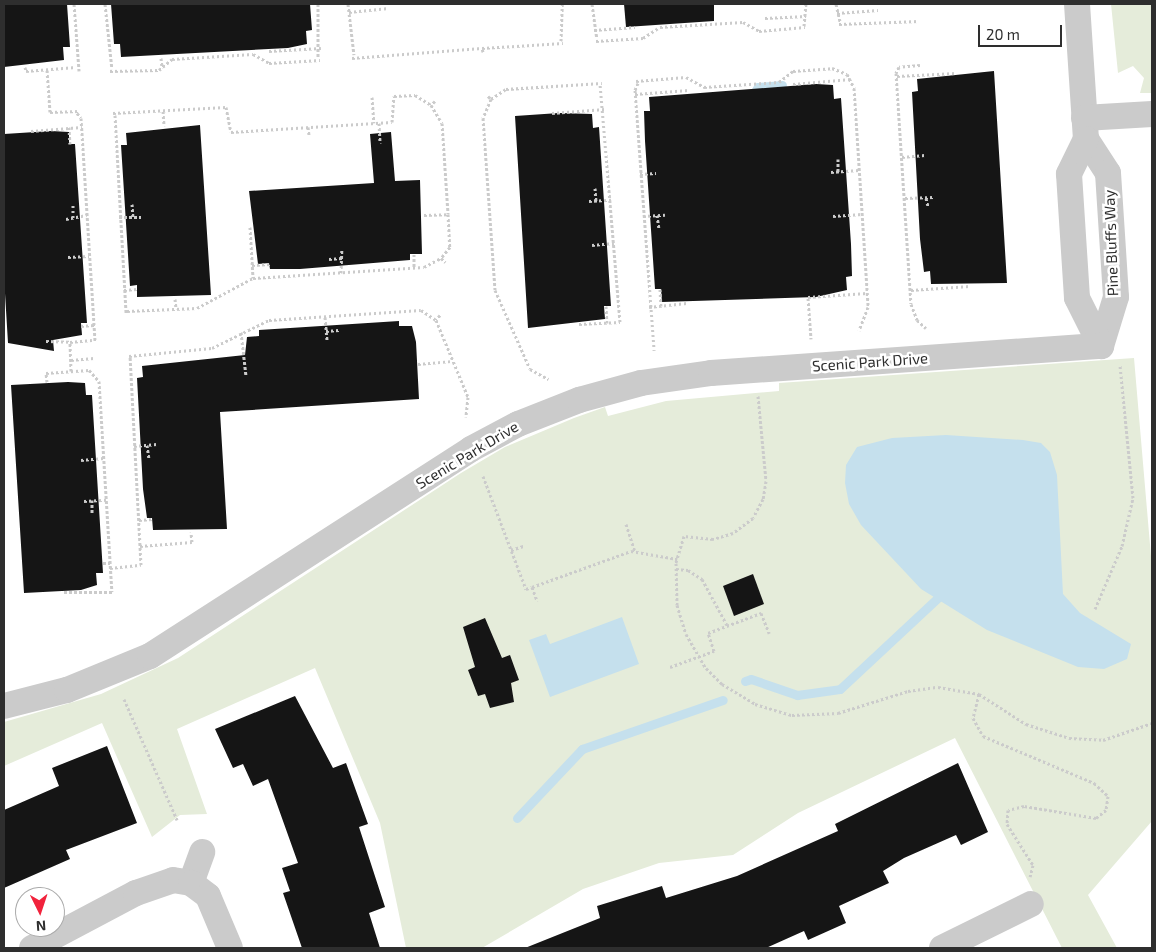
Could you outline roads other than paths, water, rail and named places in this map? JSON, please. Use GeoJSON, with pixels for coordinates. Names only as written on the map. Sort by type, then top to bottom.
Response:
{"type":"FeatureCollection","features":[{"type":"Feature","properties":{"kind":"street","name":"Pine Bluffs Way"},"geometry":{"type":"LineString","coordinates":[[1077,4],[1085,128],[1069,174],[1076,298],[1101,346]]}},
{"type":"Feature","properties":{"kind":"street"},"geometry":{"type":"LineString","coordinates":[[1085,128],[1152,114]]}},
{"type":"Feature","properties":{"kind":"street","name":"Pine Bluffs Way"},"geometry":{"type":"LineString","coordinates":[[1085,128],[1108,173],[1116,297],[1101,346]]}},
{"type":"Feature","properties":{"kind":"street","name":"Scenic Park Drive"},"geometry":{"type":"LineString","coordinates":[[4,706],[75,688],[150,656],[471,449],[518,424],[579,400],[641,384],[711,373],[1101,346]]}},
{"type":"Feature","properties":{"kind":"street"},"geometry":{"type":"LineString","coordinates":[[191,883],[202,852]]}},
{"type":"Feature","properties":{"kind":"street"},"geometry":{"type":"LineString","coordinates":[[32,948],[153,885],[174,880],[191,883],[214,906],[230,948]]}},
{"type":"Feature","properties":{"kind":"street"},"geometry":{"type":"LineString","coordinates":[[942,948],[1028,892]]}},
{"type":"Feature","properties":{"kind":"water"},"geometry":{"type":"Polygon","coordinates":[[[946,435],[1023,440],[1041,443],[1050,452],[1057,475],[1063,594],[1080,613],[1131,644],[1127,659],[1104,669],[1078,667],[987,630],[921,589],[861,525],[849,504],[845,483],[846,465],[857,447],[892,438],[946,435]]]}},
{"type":"Feature","properties":{"kind":"water"},"geometry":{"type":"Polygon","coordinates":[[[622,617],[639,664],[550,697],[529,640],[546,634],[550,644],[622,617]]]}},
{"type":"Feature","properties":{"kind":"waterway"},"geometry":{"type":"LineString","coordinates":[[751,98],[758,87],[782,85]]}},
{"type":"Feature","properties":{"kind":"waterway"},"geometry":{"type":"LineString","coordinates":[[745,681],[751,679],[797,695],[840,689],[945,591]]}},
{"type":"Feature","properties":{"kind":"waterway"},"geometry":{"type":"LineString","coordinates":[[517,818],[582,749],[723,700]]}}]}
